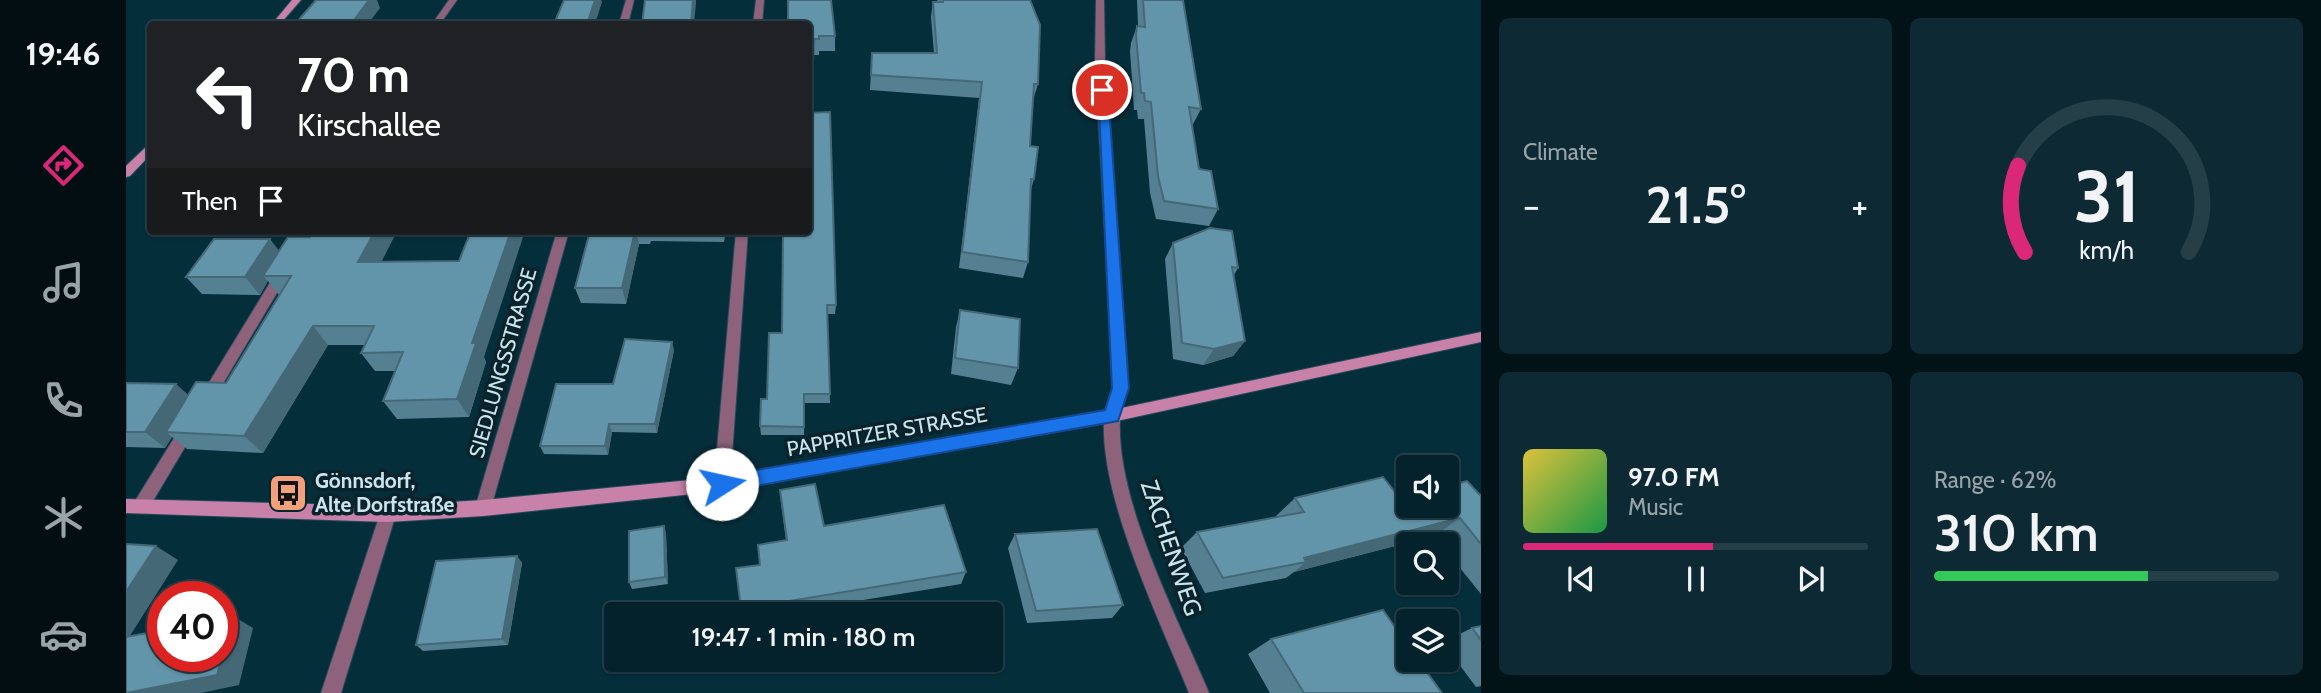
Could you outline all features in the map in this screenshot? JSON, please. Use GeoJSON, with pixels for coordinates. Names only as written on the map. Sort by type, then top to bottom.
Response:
{"type":"FeatureCollection","features":[{"type":"Feature","properties":{"kind":"street"},"geometry":{"type":"LineString","coordinates":[[279,21],[297,0]]}},
{"type":"Feature","properties":{"kind":"street"},"geometry":{"type":"LineString","coordinates":[[438,21],[453,0]]}},
{"type":"Feature","properties":{"kind":"street"},"geometry":{"type":"LineString","coordinates":[[624,21],[630,0]]}},
{"type":"Feature","properties":{"kind":"street"},"geometry":{"type":"LineString","coordinates":[[758,21],[760,0]]}},
{"type":"Feature","properties":{"kind":"street","name":"ZACHENWEG"},"geometry":{"type":"LineString","coordinates":[[1100,0],[1100,63],[1121,388],[1112,416],[1114,447],[1140,545],[1199,693]]}},
{"type":"Feature","properties":{"kind":"street"},"geometry":{"type":"LineString","coordinates":[[126,173],[147,152]]}},
{"type":"Feature","properties":{"kind":"street"},"geometry":{"type":"LineString","coordinates":[[133,506],[305,235]]}},
{"type":"Feature","properties":{"kind":"street","name":"SIEDLUNGSSTRASSE"},"geometry":{"type":"LineString","coordinates":[[483,508],[562,235]]}},
{"type":"Feature","properties":{"kind":"street"},"geometry":{"type":"LineString","coordinates":[[722,484],[743,235]]}},
{"type":"Feature","properties":{"kind":"street","name":"PAPPRITZER STRASSE"},"geometry":{"type":"LineString","coordinates":[[133,506],[388,514],[483,508],[722,484],[1112,416],[1481,337]]}},
{"type":"Feature","properties":{"kind":"street"},"geometry":{"type":"LineString","coordinates":[[331,693],[388,514]]}},
{"type":"Feature","properties":{"kind":"building"},"geometry":{"type":"Polygon","coordinates":[[[316,0],[369,0],[353,21],[298,21],[316,0]]]}},
{"type":"Feature","properties":{"kind":"building"},"geometry":{"type":"Polygon","coordinates":[[[564,0],[595,0],[588,21],[555,21],[564,0]]]}},
{"type":"Feature","properties":{"kind":"building"},"geometry":{"type":"Polygon","coordinates":[[[645,0],[693,0],[691,21],[642,21],[645,0]]]}},
{"type":"Feature","properties":{"kind":"building"},"geometry":{"type":"Polygon","coordinates":[[[788,0],[831,0],[835,36],[819,36],[819,39],[814,39],[812,62],[812,21],[788,21],[788,0]]]}},
{"type":"Feature","properties":{"kind":"building"},"geometry":{"type":"Polygon","coordinates":[[[1030,0],[1040,25],[1038,84],[1034,84],[1030,146],[1038,147],[1034,179],[1031,179],[1028,262],[962,252],[982,82],[871,75],[872,53],[937,53],[933,2],[1030,0]]]}},
{"type":"Feature","properties":{"kind":"building"},"geometry":{"type":"Polygon","coordinates":[[[1143,0],[1183,0],[1201,109],[1189,107],[1199,169],[1211,171],[1218,209],[1164,201],[1158,176],[1151,102],[1145,101],[1144,93],[1141,93],[1136,35],[1137,26],[1145,27],[1143,0]]]}},
{"type":"Feature","properties":{"kind":"building"},"geometry":{"type":"Polygon","coordinates":[[[830,112],[836,305],[827,305],[830,394],[804,394],[804,427],[760,426],[761,399],[767,399],[769,333],[782,333],[783,235],[812,235],[812,113],[830,112]]]}},
{"type":"Feature","properties":{"kind":"building"},"geometry":{"type":"Polygon","coordinates":[[[1210,228],[1232,231],[1238,268],[1232,267],[1245,341],[1214,349],[1182,343],[1173,243],[1210,228]]]}},
{"type":"Feature","properties":{"kind":"building"},"geometry":{"type":"Polygon","coordinates":[[[373,235],[358,262],[459,261],[469,235],[510,235],[472,343],[476,343],[457,399],[383,401],[403,352],[361,353],[374,326],[313,326],[244,436],[166,432],[196,382],[226,383],[291,276],[263,276],[288,237],[373,235]]]}},
{"type":"Feature","properties":{"kind":"building"},"geometry":{"type":"Polygon","coordinates":[[[589,235],[634,235],[622,288],[575,288],[589,235]]]}},
{"type":"Feature","properties":{"kind":"building"},"geometry":{"type":"Polygon","coordinates":[[[214,239],[270,239],[245,277],[186,277],[214,239]]]}},
{"type":"Feature","properties":{"kind":"building"},"geometry":{"type":"Polygon","coordinates":[[[960,310],[1020,319],[1018,368],[955,358],[960,310]]]}},
{"type":"Feature","properties":{"kind":"building"},"geometry":{"type":"Polygon","coordinates":[[[625,339],[672,342],[655,424],[609,424],[605,446],[540,446],[556,384],[613,384],[625,339]]]}},
{"type":"Feature","properties":{"kind":"building"},"geometry":{"type":"Polygon","coordinates":[[[126,383],[176,384],[145,432],[126,432],[126,383]]]}},
{"type":"Feature","properties":{"kind":"building"},"geometry":{"type":"Polygon","coordinates":[[[1383,477],[1396,493],[1396,518],[1459,518],[1459,483],[1467,481],[1481,495],[1481,544],[1460,518],[1396,532],[1396,534],[1304,558],[1306,562],[1223,578],[1197,532],[1304,512],[1295,498],[1383,477]]]}},
{"type":"Feature","properties":{"kind":"building"},"geometry":{"type":"Polygon","coordinates":[[[815,484],[824,526],[944,505],[966,572],[784,602],[740,602],[736,568],[760,565],[758,545],[787,540],[780,490],[815,484]]]}},
{"type":"Feature","properties":{"kind":"building"},"geometry":{"type":"Polygon","coordinates":[[[664,526],[665,577],[629,582],[629,531],[664,526]]]}},
{"type":"Feature","properties":{"kind":"building"},"geometry":{"type":"Polygon","coordinates":[[[1097,529],[1123,605],[1036,611],[1015,534],[1097,529]]]}},
{"type":"Feature","properties":{"kind":"building"},"geometry":{"type":"Polygon","coordinates":[[[126,544],[156,546],[126,592],[126,544]]]}},
{"type":"Feature","properties":{"kind":"building"},"geometry":{"type":"Polygon","coordinates":[[[517,556],[502,639],[416,645],[436,561],[517,556]]]}},
{"type":"Feature","properties":{"kind":"building"},"geometry":{"type":"Polygon","coordinates":[[[1383,610],[1396,628],[1396,672],[1427,672],[1442,693],[1304,693],[1271,639],[1383,610]]]}},
{"type":"Feature","properties":{"kind":"building"},"geometry":{"type":"Polygon","coordinates":[[[1481,626],[1481,640],[1472,628],[1481,626]]]}},
{"type":"Feature","properties":{"kind":"building"},"geometry":{"type":"Polygon","coordinates":[[[147,633],[147,672],[218,672],[217,675],[126,693],[126,637],[147,633]]]}},
{"type":"Feature","properties":{"kind":"place","name":"Gönnsdorf, Alte Dorfstraße"},"geometry":{"type":"Point","coordinates":[288,493]}},
{"type":"Feature","properties":{"kind":"route"},"geometry":{"type":"LineString","coordinates":[[722,484],[1112,416],[1121,388],[1102,90]]}}]}
